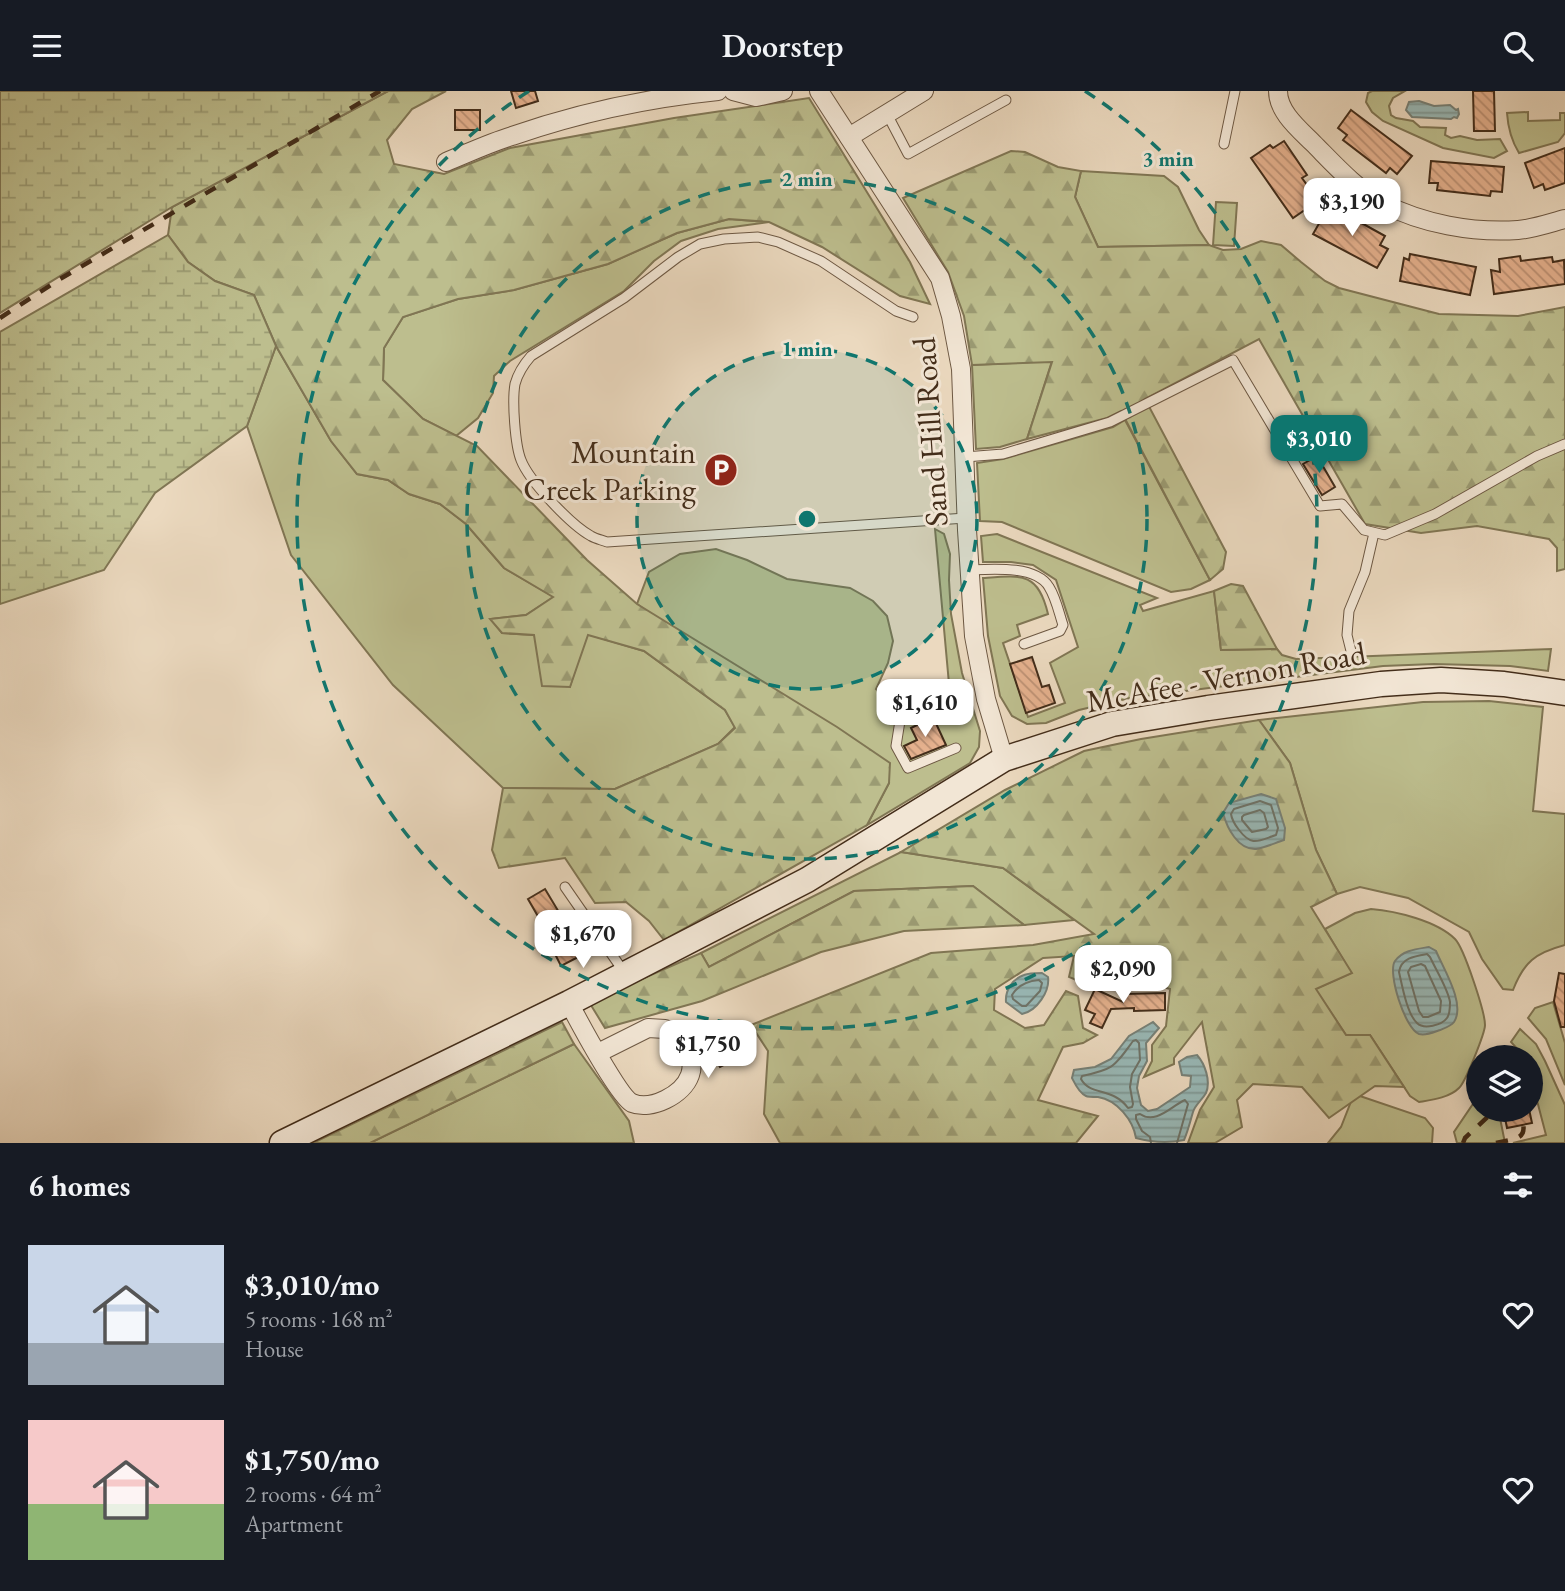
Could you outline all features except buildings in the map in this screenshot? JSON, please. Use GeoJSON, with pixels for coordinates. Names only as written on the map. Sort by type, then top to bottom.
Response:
{"type":"FeatureCollection","features":[{"type":"Feature","properties":{"kind":"main road","name":"McAfee - Vernon Road"},"geometry":{"type":"LineString","coordinates":[[282,1143],[569,1003],[807,880],[1004,759],[1112,724],[1381,684],[1441,680],[1504,684],[1565,693]]}},
{"type":"Feature","properties":{"kind":"street"},"geometry":{"type":"LineString","coordinates":[[446,162],[512,136],[582,115],[686,94],[718,91]]}},
{"type":"Feature","properties":{"kind":"street"},"geometry":{"type":"LineString","coordinates":[[733,91],[756,97],[783,91]]}},
{"type":"Feature","properties":{"kind":"street","name":"Sand Hill Road"},"geometry":{"type":"LineString","coordinates":[[820,91],[940,278],[951,316],[961,369],[966,518],[974,636],[986,699],[1004,759]]}},
{"type":"Feature","properties":{"kind":"street"},"geometry":{"type":"LineString","coordinates":[[849,137],[924,91]]}},
{"type":"Feature","properties":{"kind":"street"},"geometry":{"type":"LineString","coordinates":[[1278,91],[1278,99],[1284,113],[1349,179],[1380,202],[1436,223],[1481,229],[1520,230],[1565,219]]}},
{"type":"Feature","properties":{"kind":"street"},"geometry":{"type":"LineString","coordinates":[[569,1003],[618,1089],[630,1103],[647,1105],[664,1100],[683,1087],[690,1075],[691,1061],[681,1034],[665,1029],[648,1028],[598,1053]]}},
{"type":"Feature","properties":{"kind":"lane"},"geometry":{"type":"LineString","coordinates":[[1224,144],[1235,91]]}},
{"type":"Feature","properties":{"kind":"lane"},"geometry":{"type":"LineString","coordinates":[[887,114],[908,154],[1006,100]]}},
{"type":"Feature","properties":{"kind":"lane"},"geometry":{"type":"LineString","coordinates":[[913,317],[896,311],[821,261],[778,242],[758,237],[700,244],[678,257],[624,298],[531,356],[522,367],[515,385],[514,427],[521,459],[530,477],[566,516],[591,536],[607,542],[966,518]]}},
{"type":"Feature","properties":{"kind":"lane"},"geometry":{"type":"LineString","coordinates":[[965,457],[1003,454],[1110,422],[1233,360],[1320,506],[1342,504],[1364,530],[1374,533],[1385,535],[1435,514],[1537,456],[1565,444]]}},
{"type":"Feature","properties":{"kind":"lane"},"geometry":{"type":"LineString","coordinates":[[1351,652],[1347,635],[1349,611],[1365,572],[1374,533]]}},
{"type":"Feature","properties":{"kind":"lane"},"geometry":{"type":"LineString","coordinates":[[969,570],[1018,571],[1040,577],[1049,586],[1063,625],[1060,631],[1024,644]]}},
{"type":"Feature","properties":{"kind":"lane"},"geometry":{"type":"LineString","coordinates":[[903,702],[896,746],[908,768],[956,748]]}},
{"type":"Feature","properties":{"kind":"lane"},"geometry":{"type":"LineString","coordinates":[[565,887],[625,974]]}},
{"type":"Feature","properties":{"kind":"green space"},"geometry":{"type":"Polygon","coordinates":[[[0,91],[388,91],[172,207],[0,313],[0,91]]]}},
{"type":"Feature","properties":{"kind":"green space"},"geometry":{"type":"Polygon","coordinates":[[[388,91],[446,91],[412,109],[387,140],[394,164],[444,174],[510,148],[674,118],[809,98],[910,262],[930,304],[900,296],[822,247],[769,222],[729,219],[677,233],[608,264],[514,290],[458,299],[403,317],[384,348],[383,380],[423,419],[477,446],[587,560],[637,604],[837,727],[890,763],[889,783],[867,825],[664,940],[649,921],[626,902],[595,903],[565,858],[499,868],[492,850],[503,788],[615,789],[718,744],[735,728],[725,710],[644,651],[588,635],[570,687],[542,686],[534,635],[502,633],[490,619],[526,615],[553,597],[504,568],[466,524],[440,504],[409,494],[388,480],[357,474],[331,441],[276,346],[254,295],[215,281],[188,262],[168,235],[172,207],[388,91]]]}},
{"type":"Feature","properties":{"kind":"green space"},"geometry":{"type":"Polygon","coordinates":[[[1405,91],[1393,98],[1389,106],[1391,115],[1396,118],[1413,121],[1420,127],[1446,128],[1445,135],[1451,138],[1460,136],[1477,140],[1500,139],[1507,151],[1494,158],[1443,148],[1383,121],[1372,112],[1366,102],[1368,93],[1405,91]]]}},
{"type":"Feature","properties":{"kind":"green space"},"geometry":{"type":"Polygon","coordinates":[[[1528,112],[1528,121],[1560,120],[1560,113],[1565,113],[1565,133],[1558,142],[1519,153],[1510,134],[1507,113],[1528,112]]]}},
{"type":"Feature","properties":{"kind":"green space"},"geometry":{"type":"Polygon","coordinates":[[[1011,151],[1025,152],[1058,167],[1081,171],[1075,197],[1098,247],[1209,245],[1223,250],[1241,249],[1261,241],[1281,245],[1325,281],[1339,288],[1439,314],[1518,316],[1565,307],[1565,569],[1557,571],[1557,548],[1549,539],[1477,526],[1421,533],[1365,524],[1259,339],[1145,399],[1226,552],[1223,569],[1210,580],[1121,411],[1107,418],[1027,439],[1052,362],[972,365],[964,316],[948,272],[903,198],[1011,151]]]}},
{"type":"Feature","properties":{"kind":"green space"},"geometry":{"type":"Polygon","coordinates":[[[1081,171],[1164,176],[1178,187],[1209,245],[1098,247],[1075,197],[1081,171]]]}},
{"type":"Feature","properties":{"kind":"green space"},"geometry":{"type":"Polygon","coordinates":[[[1216,202],[1237,203],[1234,246],[1213,245],[1216,202]]]}},
{"type":"Feature","properties":{"kind":"green space"},"geometry":{"type":"Polygon","coordinates":[[[729,219],[769,222],[718,229],[681,241],[654,261],[624,291],[510,361],[494,376],[493,393],[478,418],[456,436],[423,419],[383,380],[384,348],[403,317],[458,299],[514,290],[608,264],[677,233],[729,219]]]}},
{"type":"Feature","properties":{"kind":"green space"},"geometry":{"type":"Polygon","coordinates":[[[168,235],[188,262],[215,281],[254,295],[276,346],[247,426],[155,493],[104,570],[0,604],[0,332],[168,235]]]}},
{"type":"Feature","properties":{"kind":"green space"},"geometry":{"type":"Polygon","coordinates":[[[276,346],[331,441],[357,474],[388,480],[409,494],[440,504],[466,524],[504,568],[554,597],[526,615],[491,619],[502,633],[534,635],[570,686],[587,634],[644,651],[725,710],[735,727],[718,744],[615,789],[503,788],[393,685],[291,555],[247,426],[276,346]]]}},
{"type":"Feature","properties":{"kind":"green space"},"geometry":{"type":"Polygon","coordinates":[[[1052,361],[1027,439],[1000,447],[976,449],[972,365],[1052,361]]]}},
{"type":"Feature","properties":{"kind":"green space"},"geometry":{"type":"Polygon","coordinates":[[[1125,420],[1210,580],[1191,589],[1171,592],[1002,522],[980,521],[977,463],[1003,459],[1113,427],[1125,420]]]}},
{"type":"Feature","properties":{"kind":"green space"},"geometry":{"type":"Polygon","coordinates":[[[935,529],[944,534],[950,554],[951,614],[962,673],[980,731],[979,747],[970,763],[867,825],[889,783],[637,604],[649,572],[680,554],[716,549],[787,579],[850,588],[873,601],[887,616],[893,641],[888,663],[876,689],[890,704],[917,700],[949,684],[935,529]]]}},
{"type":"Feature","properties":{"kind":"green space"},"geometry":{"type":"Polygon","coordinates":[[[997,534],[1157,598],[1140,605],[1143,611],[1214,591],[1221,650],[1277,649],[1282,655],[1296,659],[1551,649],[1548,671],[1510,666],[1383,666],[1130,698],[1079,710],[1046,723],[1027,724],[1012,716],[1000,696],[988,636],[983,578],[1008,576],[1026,579],[1039,590],[1044,600],[1048,614],[1017,625],[1020,636],[1003,643],[1028,717],[1065,703],[1050,663],[1078,647],[1056,580],[1033,565],[983,562],[981,536],[997,534]]]}},
{"type":"Feature","properties":{"kind":"green space"},"geometry":{"type":"Polygon","coordinates":[[[1231,584],[1243,586],[1277,649],[1221,650],[1214,591],[1231,584]]]}},
{"type":"Feature","properties":{"kind":"green space"},"geometry":{"type":"Polygon","coordinates":[[[1489,701],[1543,707],[1533,811],[1565,814],[1565,945],[1546,951],[1532,960],[1513,990],[1503,989],[1482,959],[1469,932],[1408,898],[1360,887],[1337,894],[1316,850],[1290,763],[1259,720],[1423,702],[1489,701]]]}},
{"type":"Feature","properties":{"kind":"green space"},"geometry":{"type":"Polygon","coordinates":[[[1259,720],[1290,763],[1316,850],[1337,894],[1311,907],[1352,973],[1316,989],[1346,1035],[1370,1035],[1404,1087],[1375,1086],[1329,1118],[1302,1087],[1253,1084],[1237,1100],[1242,1127],[1215,1143],[1188,1143],[1200,1110],[1214,1087],[1202,1022],[1174,1058],[1174,1064],[1144,1077],[1152,1061],[1152,1045],[1166,1026],[1170,989],[1106,967],[1086,984],[1069,977],[1074,956],[1043,958],[995,989],[994,1010],[1025,1028],[1044,1025],[1066,991],[1078,996],[1083,1028],[1097,1035],[1083,1043],[1063,1047],[1038,1100],[1098,1116],[1076,1143],[780,1143],[764,1114],[768,1051],[751,1025],[931,953],[1033,945],[1094,934],[1003,868],[901,852],[1005,790],[1084,751],[1259,720]]]}},
{"type":"Feature","properties":{"kind":"green space"},"geometry":{"type":"Polygon","coordinates":[[[901,852],[1003,868],[1074,920],[1024,925],[973,886],[854,891],[709,967],[701,953],[901,852]]]}},
{"type":"Feature","properties":{"kind":"green space"},"geometry":{"type":"Polygon","coordinates":[[[973,886],[1024,925],[904,931],[821,952],[702,1001],[605,1028],[589,1002],[701,953],[709,967],[854,891],[973,886]]]}},
{"type":"Feature","properties":{"kind":"green space"},"geometry":{"type":"Polygon","coordinates":[[[1371,909],[1427,922],[1447,933],[1459,945],[1482,1007],[1485,1025],[1479,1045],[1466,1045],[1466,1075],[1455,1091],[1419,1102],[1410,1096],[1370,1035],[1346,1035],[1315,989],[1351,973],[1325,929],[1355,913],[1371,909]]]}},
{"type":"Feature","properties":{"kind":"green space"},"geometry":{"type":"Polygon","coordinates":[[[1553,1002],[1565,1043],[1565,1085],[1546,1039],[1528,1018],[1535,1008],[1553,1002]]]}},
{"type":"Feature","properties":{"kind":"green space"},"geometry":{"type":"Polygon","coordinates":[[[562,1022],[574,1044],[370,1143],[313,1143],[562,1022]]]}},
{"type":"Feature","properties":{"kind":"green space"},"geometry":{"type":"Polygon","coordinates":[[[1520,1029],[1537,1045],[1514,1045],[1511,1042],[1520,1029]]]}},
{"type":"Feature","properties":{"kind":"green space"},"geometry":{"type":"Polygon","coordinates":[[[574,1044],[629,1121],[634,1143],[370,1143],[574,1044]]]}},
{"type":"Feature","properties":{"kind":"green space"},"geometry":{"type":"Polygon","coordinates":[[[1543,1057],[1565,1105],[1565,1143],[1513,1143],[1546,1135],[1543,1122],[1543,1057]]]}},
{"type":"Feature","properties":{"kind":"green space"},"geometry":{"type":"Polygon","coordinates":[[[1354,1094],[1425,1118],[1433,1128],[1432,1143],[1328,1143],[1341,1127],[1354,1094]]]}},
{"type":"Feature","properties":{"kind":"green space"},"geometry":{"type":"Polygon","coordinates":[[[1466,1114],[1466,1122],[1501,1122],[1505,1143],[1457,1143],[1454,1132],[1466,1114]]]}},
{"type":"Feature","properties":{"kind":"water"},"geometry":{"type":"Polygon","coordinates":[[[1419,101],[1434,106],[1450,105],[1458,109],[1459,114],[1457,118],[1451,119],[1412,117],[1406,110],[1409,102],[1419,101]]]}},
{"type":"Feature","properties":{"kind":"water"},"geometry":{"type":"Polygon","coordinates":[[[1261,794],[1276,799],[1285,828],[1284,840],[1256,849],[1244,846],[1234,837],[1223,813],[1229,803],[1261,794]]]}},
{"type":"Feature","properties":{"kind":"water"},"geometry":{"type":"Polygon","coordinates":[[[1429,947],[1436,951],[1452,986],[1457,1014],[1450,1026],[1433,1033],[1419,1034],[1403,1012],[1395,988],[1393,967],[1402,954],[1429,947]]]}},
{"type":"Feature","properties":{"kind":"water"},"geometry":{"type":"Polygon","coordinates":[[[1042,973],[1048,977],[1047,988],[1033,1009],[1022,1014],[1006,1002],[1008,990],[1016,979],[1026,974],[1042,973]]]}},
{"type":"Feature","properties":{"kind":"water"},"geometry":{"type":"Polygon","coordinates":[[[1153,1022],[1159,1028],[1146,1043],[1147,1061],[1139,1076],[1137,1088],[1141,1105],[1148,1111],[1157,1109],[1190,1087],[1191,1076],[1182,1075],[1179,1062],[1187,1057],[1197,1055],[1206,1073],[1206,1093],[1194,1109],[1184,1140],[1160,1142],[1136,1138],[1128,1118],[1118,1107],[1105,1099],[1084,1095],[1072,1078],[1074,1070],[1095,1067],[1111,1059],[1129,1036],[1153,1022]]]}},
{"type":"Feature","properties":{"kind":"railway"},"geometry":{"type":"LineString","coordinates":[[0,318],[60,279],[380,91]]}},
{"type":"Feature","properties":{"kind":"railway"},"geometry":{"type":"LineString","coordinates":[[1463,1143],[1482,1122]]}},
{"type":"Feature","properties":{"kind":"railway"},"geometry":{"type":"LineString","coordinates":[[1496,1143],[1518,1138],[1523,1131],[1522,1122]]}},
{"type":"Feature","properties":{"kind":"place","name":"Mountain Creek Parking"},"geometry":{"type":"Point","coordinates":[721,470]}}]}
